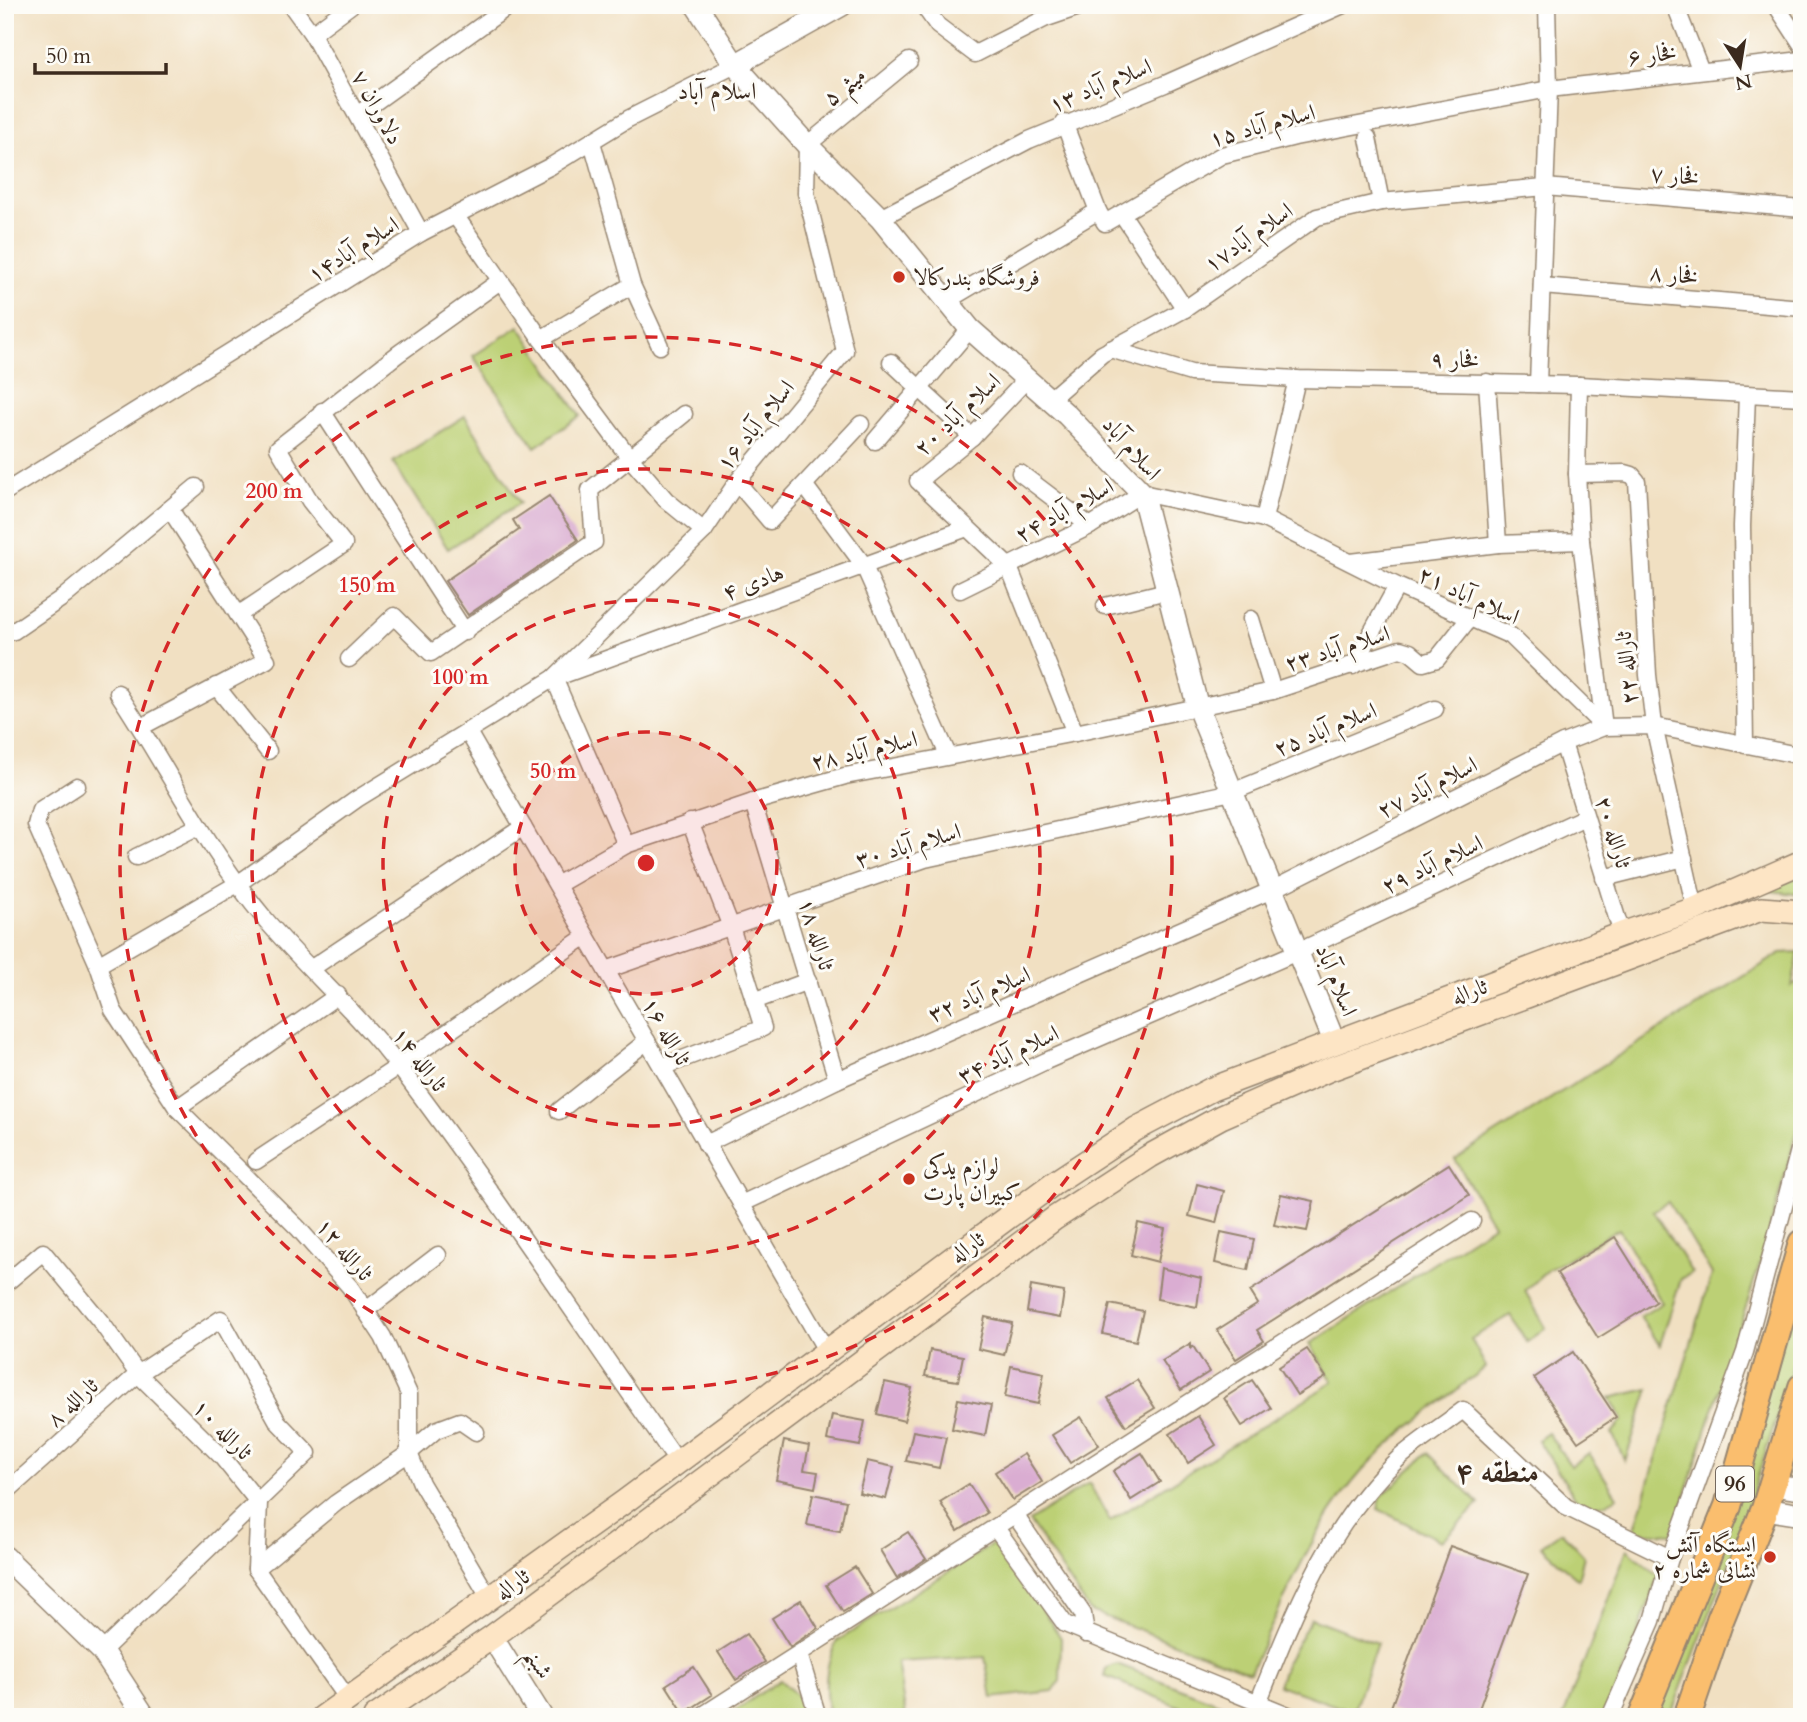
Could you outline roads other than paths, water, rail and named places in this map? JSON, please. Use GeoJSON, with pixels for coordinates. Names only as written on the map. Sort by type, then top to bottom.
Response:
{"type":"FeatureCollection","features":[{"type":"Feature","properties":{"kind":"main road","name":"ثاراله"},"geometry":{"type":"LineString","coordinates":[[323,1717],[490,1599],[1054,1183],[1136,1129],[1212,1089],[1334,1041],[1695,909],[1802,862]]}},
{"type":"Feature","properties":{"kind":"main road","name":"ثاراله"},"geometry":{"type":"LineString","coordinates":[[375,1717],[492,1637],[969,1281],[1108,1184],[1221,1116],[1328,1070],[1761,909],[1802,912]]}},
{"type":"Feature","properties":{"kind":"main road","name":"96"},"geometry":{"type":"LineString","coordinates":[[1642,1717],[1728,1506],[1802,1243]]}},
{"type":"Feature","properties":{"kind":"main road"},"geometry":{"type":"LineString","coordinates":[[952,1257],[969,1281]]}},
{"type":"Feature","properties":{"kind":"main road","name":"96"},"geometry":{"type":"LineString","coordinates":[[1687,1717],[1720,1620],[1769,1497],[1802,1387]]}},
{"type":"Feature","properties":{"kind":"street","name":"دلاوران ۷"},"geometry":{"type":"LineString","coordinates":[[291,5],[312,34],[421,233]]}},
{"type":"Feature","properties":{"kind":"street"},"geometry":{"type":"LineString","coordinates":[[312,34],[351,5]]}},
{"type":"Feature","properties":{"kind":"street"},"geometry":{"type":"LineString","coordinates":[[357,115],[510,5]]}},
{"type":"Feature","properties":{"kind":"street","name":"اسلام آباد"},"geometry":{"type":"LineString","coordinates":[[696,5],[735,65],[807,145],[880,218],[970,329],[1050,400],[1142,493],[1198,708],[1334,1041]]}},
{"type":"Feature","properties":{"kind":"street"},"geometry":{"type":"LineString","coordinates":[[735,65],[842,5]]}},
{"type":"Feature","properties":{"kind":"street"},"geometry":{"type":"LineString","coordinates":[[923,5],[938,26],[975,54],[1044,19],[1085,5]]}},
{"type":"Feature","properties":{"kind":"street","name":"اسلام آباد ۱۳"},"geometry":{"type":"LineString","coordinates":[[880,218],[975,166],[1065,123],[1165,84],[1343,5]]}},
{"type":"Feature","properties":{"kind":"street"},"geometry":{"type":"LineString","coordinates":[[1538,384],[1549,89],[1547,5]]}},
{"type":"Feature","properties":{"kind":"street"},"geometry":{"type":"LineString","coordinates":[[1675,5],[1700,71]]}},
{"type":"Feature","properties":{"kind":"street"},"geometry":{"type":"LineString","coordinates":[[1776,5],[1802,45]]}},
{"type":"Feature","properties":{"kind":"street","name":"فخار ۶"},"geometry":{"type":"LineString","coordinates":[[1549,89],[1802,60]]}},
{"type":"Feature","properties":{"kind":"street","name":"میثم ۵"},"geometry":{"type":"LineString","coordinates":[[807,145],[909,61]]}},
{"type":"Feature","properties":{"kind":"street","name":"اسلام آباد۱۴"},"geometry":{"type":"LineString","coordinates":[[5,492],[421,233],[592,142],[628,118],[735,65]]}},
{"type":"Feature","properties":{"kind":"street","name":"اسلام آباد ۱۵"},"geometry":{"type":"LineString","coordinates":[[1122,214],[1222,155],[1353,125],[1549,89]]}},
{"type":"Feature","properties":{"kind":"street"},"geometry":{"type":"LineString","coordinates":[[1065,123],[1105,223],[1122,214],[1185,309]]}},
{"type":"Feature","properties":{"kind":"street"},"geometry":{"type":"LineString","coordinates":[[1368,138],[1381,202]]}},
{"type":"Feature","properties":{"kind":"street"},"geometry":{"type":"LineString","coordinates":[[592,142],[632,285],[660,346]]}},
{"type":"Feature","properties":{"kind":"street","name":"اسلام آباد ۱۶"},"geometry":{"type":"LineString","coordinates":[[554,678],[704,530],[737,482],[845,351],[806,193],[807,145]]}},
{"type":"Feature","properties":{"kind":"street","name":"اسلام آباد۱۷"},"geometry":{"type":"LineString","coordinates":[[1050,400],[1110,349],[1185,309],[1317,217],[1381,202],[1545,187]]}},
{"type":"Feature","properties":{"kind":"street","name":"فخار ۷"},"geometry":{"type":"LineString","coordinates":[[1545,187],[1802,209]]}},
{"type":"Feature","properties":{"kind":"street"},"geometry":{"type":"LineString","coordinates":[[948,300],[1098,211]]}},
{"type":"Feature","properties":{"kind":"street"},"geometry":{"type":"LineString","coordinates":[[455,215],[541,339],[629,457],[666,500],[704,530]]}},
{"type":"Feature","properties":{"kind":"street"},"geometry":{"type":"LineString","coordinates":[[238,615],[344,544],[310,501],[278,448],[322,411],[500,281]]}},
{"type":"Feature","properties":{"kind":"street"},"geometry":{"type":"LineString","coordinates":[[541,339],[632,285]]}},
{"type":"Feature","properties":{"kind":"street","name":"فخار ۸"},"geometry":{"type":"LineString","coordinates":[[1542,286],[1802,308]]}},
{"type":"Feature","properties":{"kind":"street"},"geometry":{"type":"LineString","coordinates":[[875,441],[970,329]]}},
{"type":"Feature","properties":{"kind":"street","name":"فخار ۹"},"geometry":{"type":"LineString","coordinates":[[1110,349],[1191,373],[1297,379],[1579,385],[1802,397]]}},
{"type":"Feature","properties":{"kind":"street"},"geometry":{"type":"LineString","coordinates":[[891,362],[972,437]]}},
{"type":"Feature","properties":{"kind":"street"},"geometry":{"type":"LineString","coordinates":[[1264,519],[1297,379]]}},
{"type":"Feature","properties":{"kind":"street","name":"اسلام آباد ۲۰"},"geometry":{"type":"LineString","coordinates":[[967,528],[918,481],[972,437],[1026,380]]}},
{"type":"Feature","properties":{"kind":"street"},"geometry":{"type":"LineString","coordinates":[[1488,382],[1498,544]]}},
{"type":"Feature","properties":{"kind":"street"},"geometry":{"type":"LineString","coordinates":[[1579,385],[1577,474],[1581,541],[1604,727],[1654,726],[1802,756]]}},
{"type":"Feature","properties":{"kind":"street"},"geometry":{"type":"LineString","coordinates":[[1745,745],[1742,526],[1747,395]]}},
{"type":"Feature","properties":{"kind":"street"},"geometry":{"type":"LineString","coordinates":[[322,411],[465,632]]}},
{"type":"Feature","properties":{"kind":"street"},"geometry":{"type":"LineString","coordinates":[[349,659],[394,616],[431,653],[594,542],[590,489],[684,414]]}},
{"type":"Feature","properties":{"kind":"street"},"geometry":{"type":"LineString","coordinates":[[737,482],[770,521],[860,424]]}},
{"type":"Feature","properties":{"kind":"street"},"geometry":{"type":"LineString","coordinates":[[1020,473],[1090,526]]}},
{"type":"Feature","properties":{"kind":"street","name":"ثارالله ۲۲"},"geometry":{"type":"LineString","coordinates":[[1577,474],[1625,473],[1632,475],[1637,481],[1647,661],[1654,726],[1695,909]]}},
{"type":"Feature","properties":{"kind":"street"},"geometry":{"type":"LineString","coordinates":[[805,486],[863,564],[948,755]]}},
{"type":"Feature","properties":{"kind":"street"},"geometry":{"type":"LineString","coordinates":[[5,634],[14,631],[65,596],[196,487]]}},
{"type":"Feature","properties":{"kind":"street","name":"اسلام آباد ۲۱"},"geometry":{"type":"LineString","coordinates":[[1142,493],[1264,519],[1468,620],[1511,636],[1604,727]]}},
{"type":"Feature","properties":{"kind":"street","name":"اسلام آباد ۲۴"},"geometry":{"type":"LineString","coordinates":[[960,590],[1090,526],[1142,493]]}},
{"type":"Feature","properties":{"kind":"street"},"geometry":{"type":"LineString","coordinates":[[141,727],[267,660],[170,509]]}},
{"type":"Feature","properties":{"kind":"street"},"geometry":{"type":"LineString","coordinates":[[967,528],[1009,567],[1075,733]]}},
{"type":"Feature","properties":{"kind":"street","name":"هادی ۴"},"geometry":{"type":"LineString","coordinates":[[554,678],[967,528]]}},
{"type":"Feature","properties":{"kind":"street"},"geometry":{"type":"LineString","coordinates":[[1351,562],[1498,544],[1581,541]]}},
{"type":"Feature","properties":{"kind":"street"},"geometry":{"type":"LineString","coordinates":[[1353,666],[1397,586]]}},
{"type":"Feature","properties":{"kind":"street"},"geometry":{"type":"LineString","coordinates":[[1105,606],[1167,591]]}},
{"type":"Feature","properties":{"kind":"street"},"geometry":{"type":"LineString","coordinates":[[1251,619],[1273,691]]}},
{"type":"Feature","properties":{"kind":"street","name":"اسلام آباد ۲۳"},"geometry":{"type":"LineString","coordinates":[[1198,708],[1273,691],[1400,649],[1410,652],[1423,663],[1430,662],[1437,659],[1468,620]]}},
{"type":"Feature","properties":{"kind":"street"},"geometry":{"type":"LineString","coordinates":[[98,965],[239,883],[357,800],[554,678],[626,845]]}},
{"type":"Feature","properties":{"kind":"street"},"geometry":{"type":"LineString","coordinates":[[216,686],[268,751]]}},
{"type":"Feature","properties":{"kind":"street","name":"ثارالله ۱۴"},"geometry":{"type":"LineString","coordinates":[[118,693],[199,826],[265,919],[338,995],[399,1066],[677,1461]]}},
{"type":"Feature","properties":{"kind":"street","name":"اسلام آباد ۲۸"},"geometry":{"type":"LineString","coordinates":[[556,885],[626,845],[753,802],[845,776],[1198,708]]}},
{"type":"Feature","properties":{"kind":"street","name":"اسلام آباد ۲۵"},"geometry":{"type":"LineString","coordinates":[[1232,792],[1435,709]]}},
{"type":"Feature","properties":{"kind":"street","name":"اسلام آباد ۲۷"},"geometry":{"type":"LineString","coordinates":[[1272,890],[1563,743],[1604,727]]}},
{"type":"Feature","properties":{"kind":"street","name":"ثارالله ۱۶"},"geometry":{"type":"LineString","coordinates":[[468,732],[827,1352]]}},
{"type":"Feature","properties":{"kind":"street","name":"ثارالله ۲۰"},"geometry":{"type":"LineString","coordinates":[[1563,743],[1622,934]]}},
{"type":"Feature","properties":{"kind":"street","name":"ثارالله ۱۲"},"geometry":{"type":"LineString","coordinates":[[77,786],[40,810],[36,825],[98,965],[113,1010],[177,1108],[298,1228],[350,1287],[383,1337],[409,1394],[409,1452],[421,1483],[490,1599]]}},
{"type":"Feature","properties":{"kind":"street","name":"اسلام آباد ۳۰"},"geometry":{"type":"LineString","coordinates":[[606,970],[925,859],[1232,792]]}},
{"type":"Feature","properties":{"kind":"street","name":"ثارالله ۱۸"},"geometry":{"type":"LineString","coordinates":[[753,802],[837,1080]]}},
{"type":"Feature","properties":{"kind":"street","name":"اسلام آباد ۲۹"},"geometry":{"type":"LineString","coordinates":[[1297,952],[1585,817]]}},
{"type":"Feature","properties":{"kind":"street"},"geometry":{"type":"LineString","coordinates":[[662,1067],[763,1028],[731,928],[690,822]]}},
{"type":"Feature","properties":{"kind":"street"},"geometry":{"type":"LineString","coordinates":[[136,857],[199,826]]}},
{"type":"Feature","properties":{"kind":"street"},"geometry":{"type":"LineString","coordinates":[[312,968],[523,827]]}},
{"type":"Feature","properties":{"kind":"street"},"geometry":{"type":"LineString","coordinates":[[1604,878],[1684,858]]}},
{"type":"Feature","properties":{"kind":"street","name":"اسلام آباد ۳۲"},"geometry":{"type":"LineString","coordinates":[[706,1144],[837,1080],[1272,890]]}},
{"type":"Feature","properties":{"kind":"street"},"geometry":{"type":"LineString","coordinates":[[256,1161],[586,936]]}},
{"type":"Feature","properties":{"kind":"street","name":"اسلام آباد ۳۴"},"geometry":{"type":"LineString","coordinates":[[741,1204],[1046,1061],[1297,952]]}},
{"type":"Feature","properties":{"kind":"street"},"geometry":{"type":"LineString","coordinates":[[754,1001],[808,981]]}},
{"type":"Feature","properties":{"kind":"street"},"geometry":{"type":"LineString","coordinates":[[177,1108],[338,995]]}},
{"type":"Feature","properties":{"kind":"street"},"geometry":{"type":"LineString","coordinates":[[559,1111],[647,1041]]}},
{"type":"Feature","properties":{"kind":"street"},"geometry":{"type":"LineString","coordinates":[[1610,1717],[1652,1621],[1670,1558],[1745,1352],[1802,1139]]}},
{"type":"Feature","properties":{"kind":"street"},"geometry":{"type":"LineString","coordinates":[[700,1717],[1472,1221]]}},
{"type":"Feature","properties":{"kind":"street","name":"ثارالله ۱۰"},"geometry":{"type":"LineString","coordinates":[[5,1284],[43,1252],[101,1322],[138,1374],[220,1456],[259,1503]]}},
{"type":"Feature","properties":{"kind":"street"},"geometry":{"type":"LineString","coordinates":[[365,1311],[438,1255]]}},
{"type":"Feature","properties":{"kind":"street","name":"ثارالله ۸"},"geometry":{"type":"LineString","coordinates":[[5,1493],[138,1374],[221,1319],[278,1422],[308,1453],[259,1503]]}},
{"type":"Feature","properties":{"kind":"street"},"geometry":{"type":"LineString","coordinates":[[1258,1703],[1303,1595],[1325,1552],[1353,1510],[1399,1459],[1463,1410],[1566,1507],[1670,1558]]}},
{"type":"Feature","properties":{"kind":"street"},"geometry":{"type":"LineString","coordinates":[[256,1569],[336,1503],[447,1423],[460,1421],[476,1432]]}},
{"type":"Feature","properties":{"kind":"street"},"geometry":{"type":"LineString","coordinates":[[1769,1497],[1802,1489]]}},
{"type":"Feature","properties":{"kind":"street"},"geometry":{"type":"LineString","coordinates":[[1769,1497],[1802,1514],[1802,1495]]}},
{"type":"Feature","properties":{"kind":"street"},"geometry":{"type":"LineString","coordinates":[[259,1503],[256,1569],[348,1699]]}},
{"type":"Feature","properties":{"kind":"street"},"geometry":{"type":"LineString","coordinates":[[102,1651],[259,1503]]}},
{"type":"Feature","properties":{"kind":"street"},"geometry":{"type":"LineString","coordinates":[[1015,1515],[1083,1614],[1086,1634]]}},
{"type":"Feature","properties":{"kind":"street"},"geometry":{"type":"LineString","coordinates":[[996,1528],[1065,1625],[1293,1717]]}},
{"type":"Feature","properties":{"kind":"street"},"geometry":{"type":"LineString","coordinates":[[5,1557],[102,1651],[145,1717]]}},
{"type":"Feature","properties":{"kind":"street","name":"شبنم"},"geometry":{"type":"LineString","coordinates":[[492,1637],[542,1717]]}},
{"type":"Feature","properties":{"kind":"street"},"geometry":{"type":"LineString","coordinates":[[799,1654],[818,1717]]}},
{"type":"Feature","properties":{"kind":"place","name":"فروشگاه بندرکالا"},"geometry":{"type":"Point","coordinates":[899,277]}},
{"type":"Feature","properties":{"kind":"place","name":"لوازم یدکی کبیران پارت"},"geometry":{"type":"Point","coordinates":[909,1179]}},
{"type":"Feature","properties":{"kind":"place","name":"ایستگاه آتش نشانی شماره ۲"},"geometry":{"type":"Point","coordinates":[1770,1557]}},
{"type":"Feature","properties":{"kind":"district","name":"اسلام آباد"},"geometry":{"type":"Point","coordinates":[717,91]}},
{"type":"Feature","properties":{"kind":"district","name":"منطقه ۴"},"geometry":{"type":"Point","coordinates":[1497,1472]}}]}
